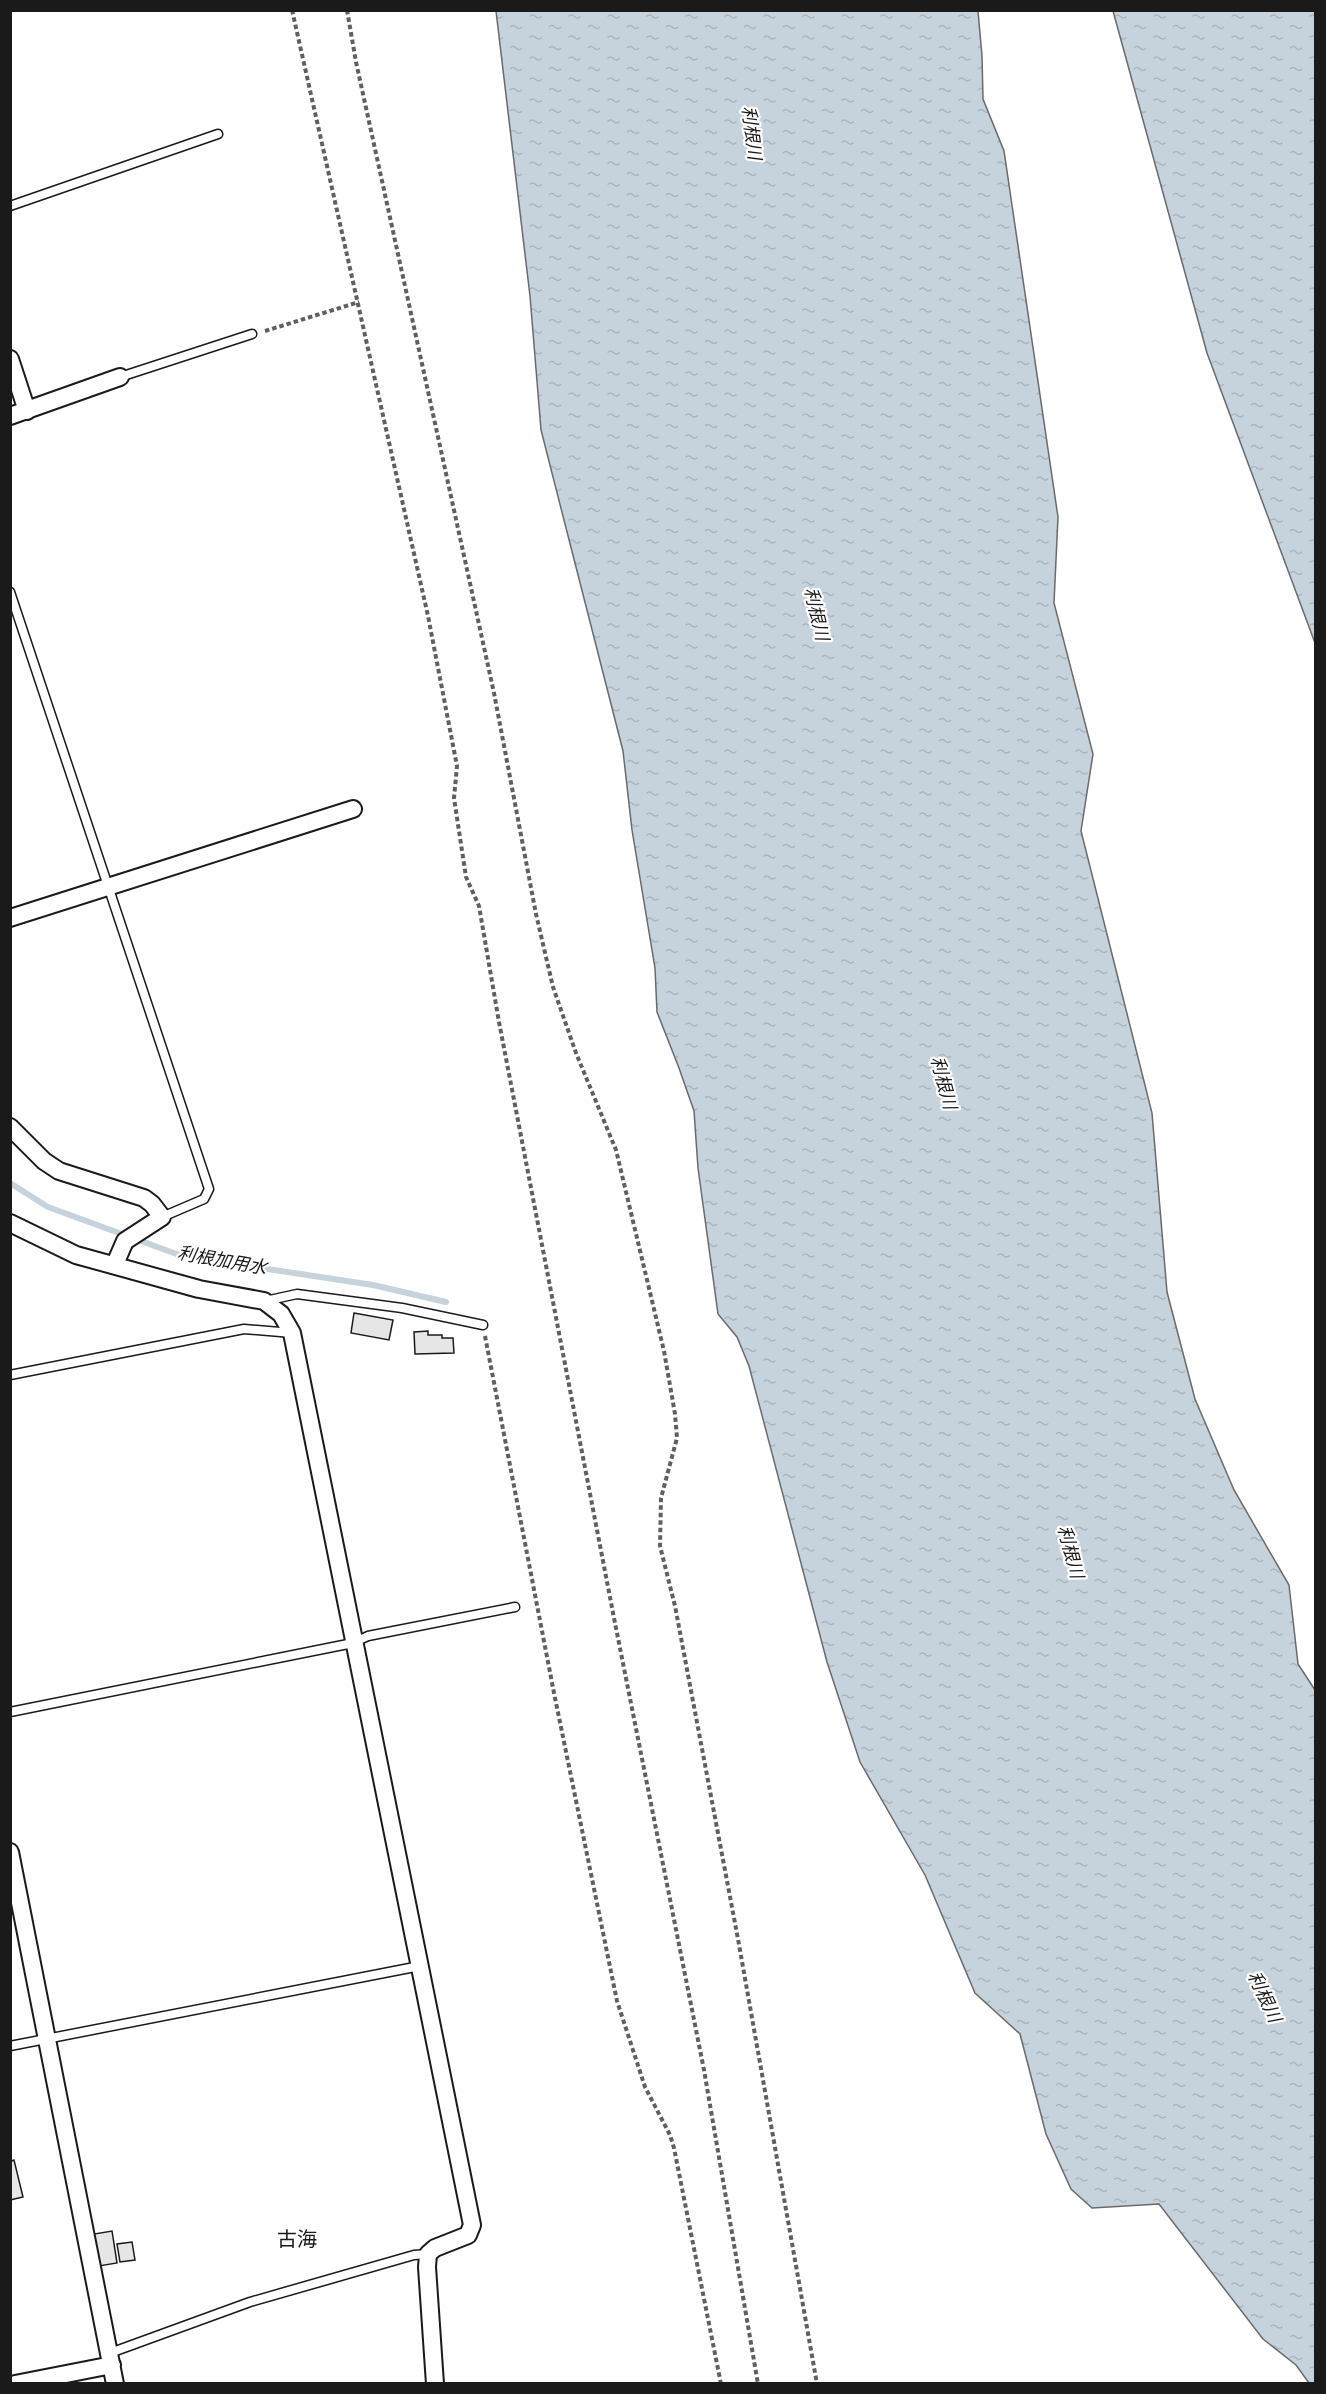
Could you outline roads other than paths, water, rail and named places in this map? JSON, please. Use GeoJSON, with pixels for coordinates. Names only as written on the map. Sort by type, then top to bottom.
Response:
{"type":"FeatureCollection","features":[{"type":"Feature","properties":{"kind":"street"},"geometry":{"type":"LineString","coordinates":[[10,359],[19,413],[120,378]]}},
{"type":"Feature","properties":{"kind":"street"},"geometry":{"type":"LineString","coordinates":[[10,918],[353,809]]}},
{"type":"Feature","properties":{"kind":"street"},"geometry":{"type":"LineString","coordinates":[[10,1127],[44,1161],[58,1171],[144,1198],[162,1217],[125,1241],[115,1264]]}},
{"type":"Feature","properties":{"kind":"street"},"geometry":{"type":"LineString","coordinates":[[10,1223],[76,1255],[199,1288],[264,1302],[281,1314],[292,1333],[471,2224],[468,2235],[435,2248],[428,2254],[435,2384]]}},
{"type":"Feature","properties":{"kind":"street"},"geometry":{"type":"LineString","coordinates":[[10,1852],[115,2384]]}},
{"type":"Feature","properties":{"kind":"street"},"geometry":{"type":"LineString","coordinates":[[15,2384],[111,2359]]}},
{"type":"Feature","properties":{"kind":"lane"},"geometry":{"type":"LineString","coordinates":[[10,206],[218,134]]}},
{"type":"Feature","properties":{"kind":"lane"},"geometry":{"type":"LineString","coordinates":[[120,378],[252,334]]}},
{"type":"Feature","properties":{"kind":"lane"},"geometry":{"type":"LineString","coordinates":[[10,592],[209,1189],[204,1199],[162,1217]]}},
{"type":"Feature","properties":{"kind":"lane"},"geometry":{"type":"LineString","coordinates":[[264,1302],[297,1294],[402,1308],[483,1325]]}},
{"type":"Feature","properties":{"kind":"lane"},"geometry":{"type":"LineString","coordinates":[[10,1375],[244,1329],[292,1333]]}},
{"type":"Feature","properties":{"kind":"lane"},"geometry":{"type":"LineString","coordinates":[[10,1712],[353,1643],[368,1636],[515,1607]]}},
{"type":"Feature","properties":{"kind":"lane"},"geometry":{"type":"LineString","coordinates":[[10,2046],[420,1966]]}},
{"type":"Feature","properties":{"kind":"lane"},"geometry":{"type":"LineString","coordinates":[[111,2359],[250,2302],[414,2255],[428,2254]]}},
{"type":"Feature","properties":{"kind":"water","name":"利根川"},"geometry":{"type":"Polygon","coordinates":[[[496,11],[978,11],[983,99],[1004,151],[1058,517],[1054,603],[1093,754],[1081,831],[1152,1113],[1167,1292],[1195,1399],[1234,1490],[1289,1585],[1298,1664],[1315,1690],[1315,2383],[1309,2383],[1296,2365],[1263,2339],[1159,2204],[1092,2208],[1071,2189],[1046,2134],[1020,2034],[975,1993],[925,1875],[860,1762],[827,1662],[749,1366],[737,1337],[718,1314],[698,1168],[694,1111],[657,1012],[655,968],[632,830],[623,751],[541,430],[530,296],[496,11]]]}},
{"type":"Feature","properties":{"kind":"water"},"geometry":{"type":"Polygon","coordinates":[[[1113,11],[1315,11],[1315,643],[1207,353],[1113,11]]]}},
{"type":"Feature","properties":{"kind":"waterway","name":"利根加用水"},"geometry":{"type":"LineString","coordinates":[[10,1183],[48,1207],[182,1256],[373,1285],[446,1302]]}},
{"type":"Feature","properties":{"kind":"district","name":"古海"},"geometry":{"type":"Point","coordinates":[297,2240]}}]}
